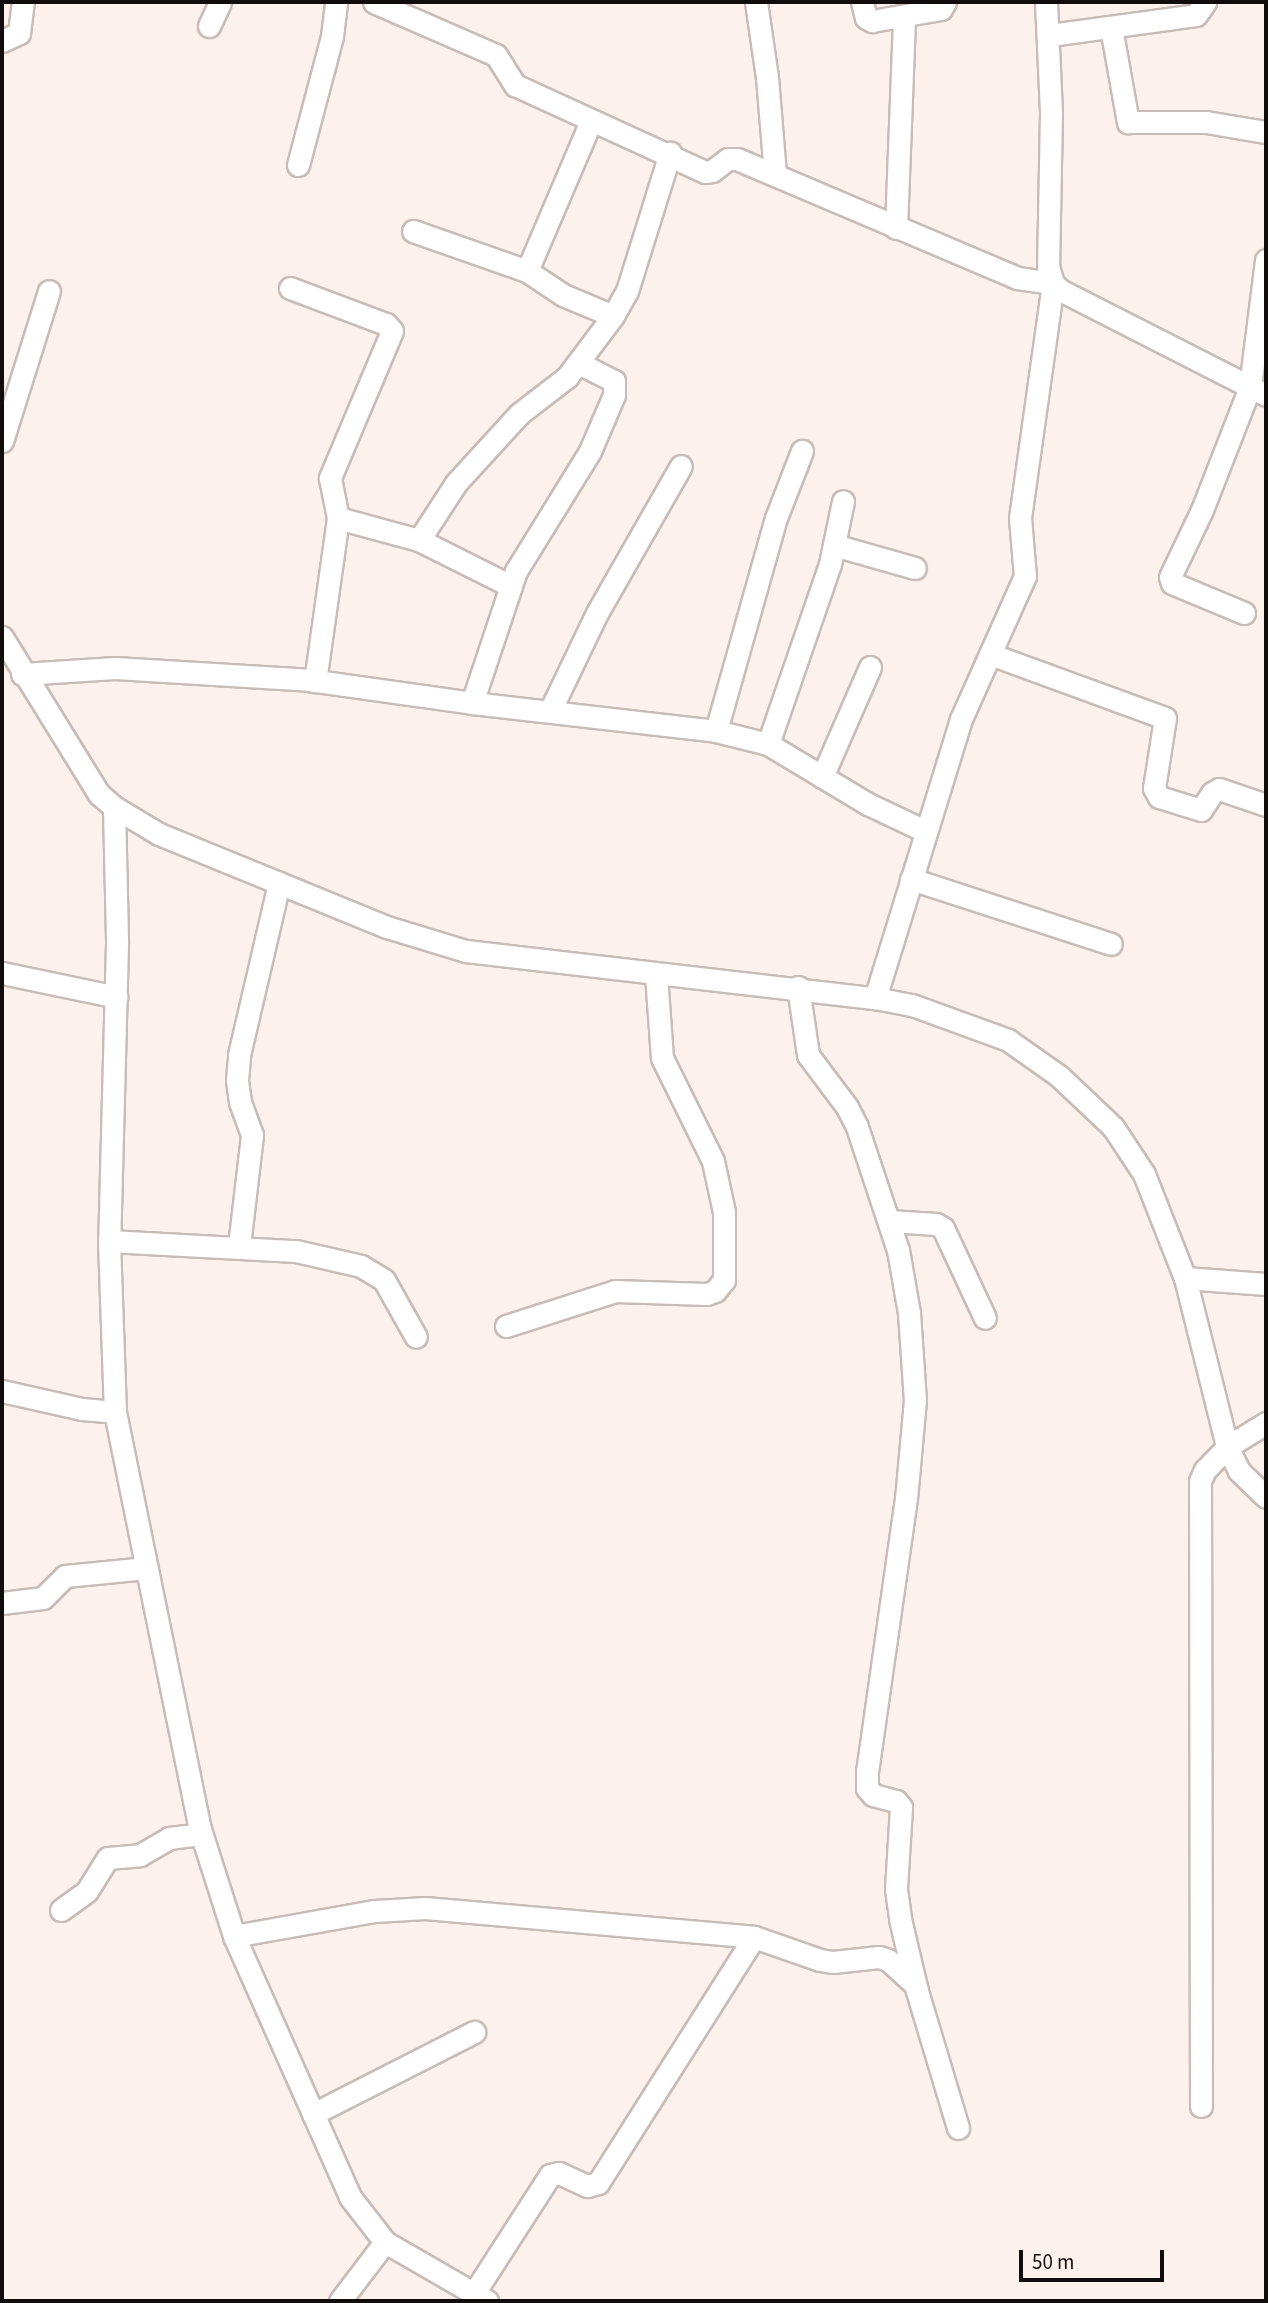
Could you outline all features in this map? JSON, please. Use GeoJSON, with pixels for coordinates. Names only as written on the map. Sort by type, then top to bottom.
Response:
{"type":"FeatureCollection","features":[{"type":"Feature","properties":{"kind":"street"},"geometry":{"type":"LineString","coordinates":[[2,41],[19,33],[23,2]]}},
{"type":"Feature","properties":{"kind":"street"},"geometry":{"type":"LineString","coordinates":[[209,26],[220,2]]}},
{"type":"Feature","properties":{"kind":"street"},"geometry":{"type":"LineString","coordinates":[[298,165],[332,36],[336,2]]}},
{"type":"Feature","properties":{"kind":"street"},"geometry":{"type":"LineString","coordinates":[[374,2],[496,55],[514,85],[591,121],[670,153],[705,172],[712,171],[733,158],[1017,278],[1053,283],[1060,290],[1258,391]]}},
{"type":"Feature","properties":{"kind":"street"},"geometry":{"type":"LineString","coordinates":[[756,2],[767,77],[775,175]]}},
{"type":"Feature","properties":{"kind":"street"},"geometry":{"type":"LineString","coordinates":[[862,2],[869,21],[941,9],[945,2]]}},
{"type":"Feature","properties":{"kind":"street"},"geometry":{"type":"LineString","coordinates":[[875,998],[961,719],[1025,576],[1020,518],[1053,283],[1048,254],[1050,35],[1046,2]]}},
{"type":"Feature","properties":{"kind":"street"},"geometry":{"type":"LineString","coordinates":[[1050,35],[1196,15],[1205,2]]}},
{"type":"Feature","properties":{"kind":"street"},"geometry":{"type":"LineString","coordinates":[[896,228],[904,17]]}},
{"type":"Feature","properties":{"kind":"street"},"geometry":{"type":"LineString","coordinates":[[1111,27],[1128,122],[1206,122],[1266,132]]}},
{"type":"Feature","properties":{"kind":"street"},"geometry":{"type":"LineString","coordinates":[[527,271],[591,121]]}},
{"type":"Feature","properties":{"kind":"street"},"geometry":{"type":"LineString","coordinates":[[419,540],[456,482],[519,414],[567,377],[613,316],[627,291],[670,153]]}},
{"type":"Feature","properties":{"kind":"street"},"geometry":{"type":"LineString","coordinates":[[413,231],[527,271],[563,295],[613,316]]}},
{"type":"Feature","properties":{"kind":"street"},"geometry":{"type":"LineString","coordinates":[[1244,612],[1172,583],[1170,577],[1258,391],[1266,260]]}},
{"type":"Feature","properties":{"kind":"street"},"geometry":{"type":"LineString","coordinates":[[290,288],[386,324],[392,331],[330,478],[338,518],[314,681]]}},
{"type":"Feature","properties":{"kind":"street"},"geometry":{"type":"LineString","coordinates":[[2,441],[49,291]]}},
{"type":"Feature","properties":{"kind":"street"},"geometry":{"type":"LineString","coordinates":[[472,703],[516,571],[590,451],[614,395],[614,381],[579,363]]}},
{"type":"Feature","properties":{"kind":"street"},"geometry":{"type":"LineString","coordinates":[[716,731],[776,518],[802,451]]}},
{"type":"Feature","properties":{"kind":"street"},"geometry":{"type":"LineString","coordinates":[[550,711],[597,613],[681,467]]}},
{"type":"Feature","properties":{"kind":"street"},"geometry":{"type":"LineString","coordinates":[[768,744],[834,545],[843,501]]}},
{"type":"Feature","properties":{"kind":"street"},"geometry":{"type":"LineString","coordinates":[[338,518],[419,540],[511,586]]}},
{"type":"Feature","properties":{"kind":"street"},"geometry":{"type":"LineString","coordinates":[[834,545],[915,568]]}},
{"type":"Feature","properties":{"kind":"street"},"geometry":{"type":"LineString","coordinates":[[2,637],[22,674],[99,794],[114,807],[159,834],[387,927],[466,951],[875,998],[912,1005],[1008,1040],[1059,1076],[1112,1127],[1144,1174],[1185,1279],[1227,1447],[1240,1471],[1266,1497]]}},
{"type":"Feature","properties":{"kind":"street"},"geometry":{"type":"LineString","coordinates":[[990,654],[1165,718],[1154,788],[1159,797],[1201,810],[1212,793],[1219,789],[1266,805]]}},
{"type":"Feature","properties":{"kind":"street"},"geometry":{"type":"LineString","coordinates":[[822,777],[870,667]]}},
{"type":"Feature","properties":{"kind":"street"},"geometry":{"type":"LineString","coordinates":[[22,674],[116,668],[314,681],[472,703],[716,731],[768,744],[868,804],[925,831]]}},
{"type":"Feature","properties":{"kind":"street"},"geometry":{"type":"LineString","coordinates":[[114,807],[117,997],[112,1057],[109,1241],[115,1412],[201,1834],[234,1937],[350,2197],[385,2242],[480,2297],[550,2175],[559,2173],[587,2186],[598,2183],[754,1937]]}},
{"type":"Feature","properties":{"kind":"street"},"geometry":{"type":"LineString","coordinates":[[911,879],[1111,944]]}},
{"type":"Feature","properties":{"kind":"street"},"geometry":{"type":"LineString","coordinates":[[239,1246],[252,1135],[240,1102],[237,1080],[239,1055],[279,883]]}},
{"type":"Feature","properties":{"kind":"street"},"geometry":{"type":"LineString","coordinates":[[2,973],[117,997]]}},
{"type":"Feature","properties":{"kind":"street"},"geometry":{"type":"LineString","coordinates":[[506,1326],[615,1291],[707,1294],[715,1291],[724,1280],[726,1259],[721,1199],[713,1161],[662,1058],[656,974]]}},
{"type":"Feature","properties":{"kind":"street"},"geometry":{"type":"LineString","coordinates":[[798,988],[808,1055],[847,1107],[857,1126],[890,1221],[909,1312],[915,1400],[906,1498],[867,1772],[870,1793],[895,1801],[901,1807],[896,1889],[915,1984],[958,2128]]}},
{"type":"Feature","properties":{"kind":"street"},"geometry":{"type":"LineString","coordinates":[[890,1221],[936,1224],[943,1228],[985,1318]]}},
{"type":"Feature","properties":{"kind":"street"},"geometry":{"type":"LineString","coordinates":[[109,1241],[239,1246],[296,1251],[334,1259],[380,1275],[416,1337]]}},
{"type":"Feature","properties":{"kind":"street"},"geometry":{"type":"LineString","coordinates":[[1185,1279],[1266,1284]]}},
{"type":"Feature","properties":{"kind":"street"},"geometry":{"type":"LineString","coordinates":[[2,1391],[82,1409],[115,1412]]}},
{"type":"Feature","properties":{"kind":"street"},"geometry":{"type":"LineString","coordinates":[[1202,2106],[1200,1488],[1205,1470],[1227,1447],[1266,1423]]}},
{"type":"Feature","properties":{"kind":"street"},"geometry":{"type":"LineString","coordinates":[[2,1603],[43,1598],[65,1576],[147,1568]]}},
{"type":"Feature","properties":{"kind":"street"},"geometry":{"type":"LineString","coordinates":[[61,1910],[87,1891],[108,1858],[140,1855],[169,1838],[201,1834]]}},
{"type":"Feature","properties":{"kind":"street"},"geometry":{"type":"LineString","coordinates":[[234,1937],[375,1910],[425,1908],[754,1937],[820,1960],[833,1962],[879,1957],[888,1960],[915,1984]]}},
{"type":"Feature","properties":{"kind":"street"},"geometry":{"type":"LineString","coordinates":[[313,2114],[474,2032]]}},
{"type":"Feature","properties":{"kind":"street"},"geometry":{"type":"LineString","coordinates":[[340,2301],[385,2242]]}}]}
